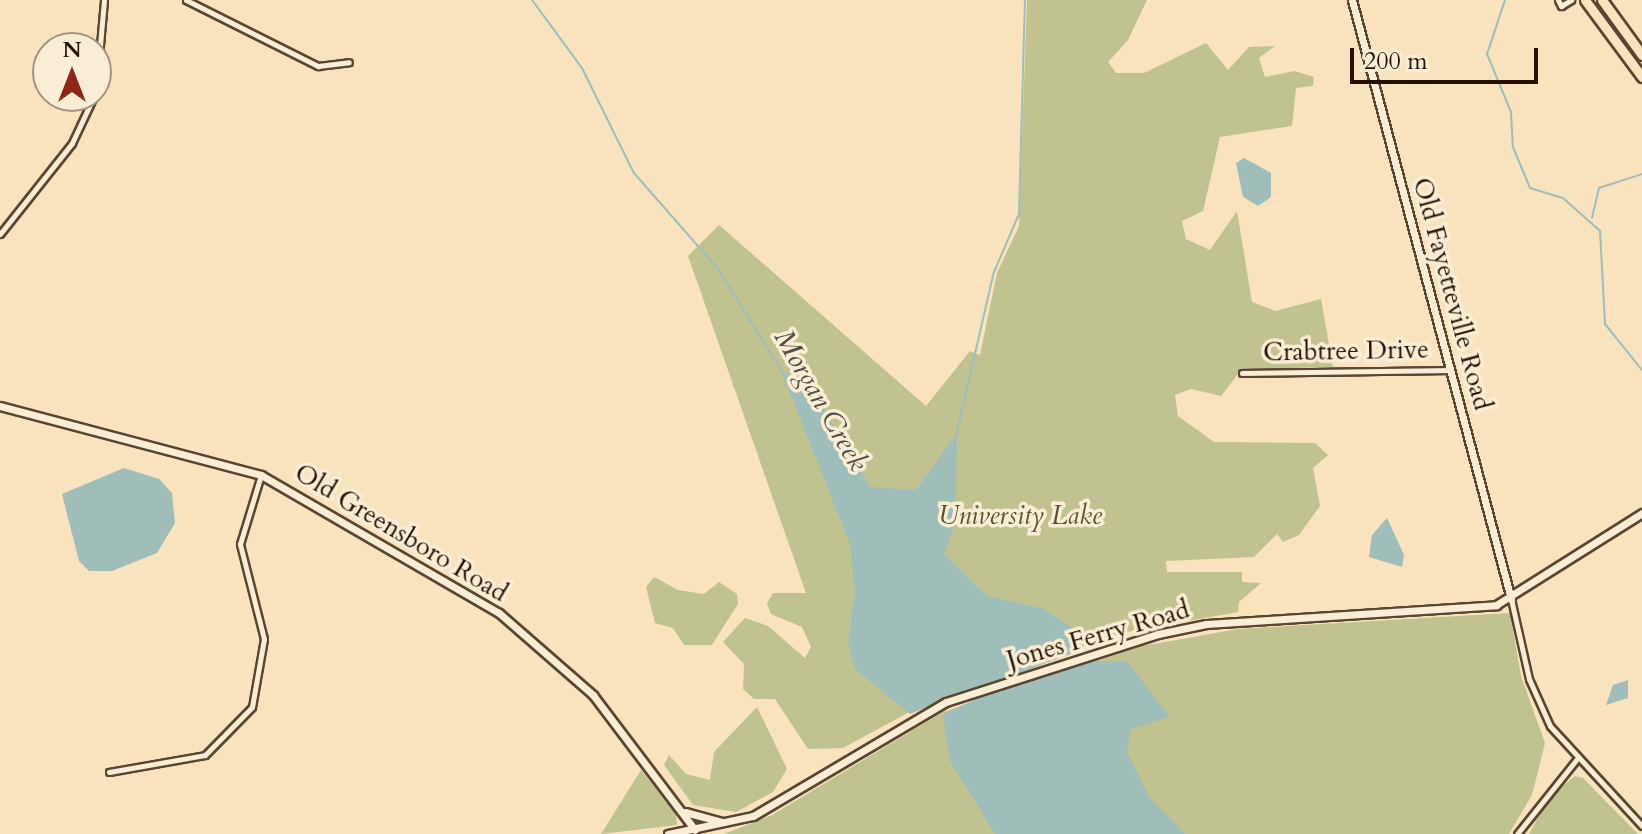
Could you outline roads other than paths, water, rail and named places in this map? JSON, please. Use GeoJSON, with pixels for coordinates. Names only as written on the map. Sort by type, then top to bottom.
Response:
{"type":"FeatureCollection","features":[{"type":"Feature","properties":{"kind":"highway"},"geometry":{"type":"LineString","coordinates":[[1585,0],[1642,77]]}},
{"type":"Feature","properties":{"kind":"highway"},"geometry":{"type":"LineString","coordinates":[[1602,0],[1642,55]]}},
{"type":"Feature","properties":{"kind":"street"},"geometry":{"type":"LineString","coordinates":[[101,32],[104,0]]}},
{"type":"Feature","properties":{"kind":"street"},"geometry":{"type":"LineString","coordinates":[[186,0],[198,2],[318,66],[349,62]]}},
{"type":"Feature","properties":{"kind":"street","name":"Old Fayetteville Road"},"geometry":{"type":"LineString","coordinates":[[1352,0],[1511,599]]}},
{"type":"Feature","properties":{"kind":"street"},"geometry":{"type":"LineString","coordinates":[[1558,0],[1561,6],[1571,0]]}},
{"type":"Feature","properties":{"kind":"street"},"geometry":{"type":"LineString","coordinates":[[0,234],[72,143],[86,112]]}},
{"type":"Feature","properties":{"kind":"street","name":"Crabtree Drive"},"geometry":{"type":"LineString","coordinates":[[1242,373],[1451,370]]}},
{"type":"Feature","properties":{"kind":"street","name":"Old Greensboro Road"},"geometry":{"type":"LineString","coordinates":[[0,406],[261,475],[536,640],[607,711],[695,830]]}},
{"type":"Feature","properties":{"kind":"street"},"geometry":{"type":"LineString","coordinates":[[109,772],[195,760],[227,740],[252,707],[264,639],[240,544],[261,475]]}},
{"type":"Feature","properties":{"kind":"street","name":"Jones Ferry Road"},"geometry":{"type":"LineString","coordinates":[[668,834],[737,821],[946,702],[1052,666],[1206,624],[1471,612],[1511,599],[1642,513]]}},
{"type":"Feature","properties":{"kind":"street"},"geometry":{"type":"LineString","coordinates":[[1511,599],[1535,696],[1576,760],[1642,826]]}},
{"type":"Feature","properties":{"kind":"street"},"geometry":{"type":"LineString","coordinates":[[1517,834],[1576,760]]}},
{"type":"Feature","properties":{"kind":"street"},"geometry":{"type":"LineString","coordinates":[[680,809],[702,820],[737,821]]}},
{"type":"Feature","properties":{"kind":"water"},"geometry":{"type":"Polygon","coordinates":[[[1244,158],[1271,173],[1271,197],[1258,206],[1243,197],[1236,163],[1244,158]]]}},
{"type":"Feature","properties":{"kind":"water","name":"University Lake"},"geometry":{"type":"Polygon","coordinates":[[[780,368],[823,408],[870,487],[916,490],[957,433],[955,524],[944,554],[987,596],[1044,609],[1075,630],[1079,642],[1073,653],[1009,677],[1012,686],[1095,661],[1128,662],[1170,717],[1131,729],[1127,752],[1150,798],[1185,834],[995,834],[950,761],[943,714],[978,698],[972,689],[910,714],[855,669],[848,644],[855,592],[850,544],[780,368]]]}},
{"type":"Feature","properties":{"kind":"water"},"geometry":{"type":"Polygon","coordinates":[[[124,468],[159,479],[172,493],[175,523],[157,553],[112,571],[89,571],[79,561],[62,494],[124,468]]]}},
{"type":"Feature","properties":{"kind":"water"},"geometry":{"type":"Polygon","coordinates":[[[1387,518],[1404,555],[1402,567],[1369,557],[1372,535],[1387,518]]]}},
{"type":"Feature","properties":{"kind":"water"},"geometry":{"type":"Polygon","coordinates":[[[1628,680],[1628,698],[1606,705],[1613,685],[1628,680]]]}},
{"type":"Feature","properties":{"kind":"waterway","name":"Morgan Creek"},"geometry":{"type":"LineString","coordinates":[[532,0],[582,68],[634,173],[718,269],[781,370]]}},
{"type":"Feature","properties":{"kind":"waterway"},"geometry":{"type":"LineString","coordinates":[[956,436],[994,272],[1019,214],[1025,0]]}},
{"type":"Feature","properties":{"kind":"waterway"},"geometry":{"type":"LineString","coordinates":[[1505,0],[1487,54],[1511,112],[1513,147],[1530,188],[1563,198],[1600,231],[1605,324],[1642,370]]}},
{"type":"Feature","properties":{"kind":"waterway"},"geometry":{"type":"LineString","coordinates":[[1592,218],[1599,188],[1642,174]]}}]}
